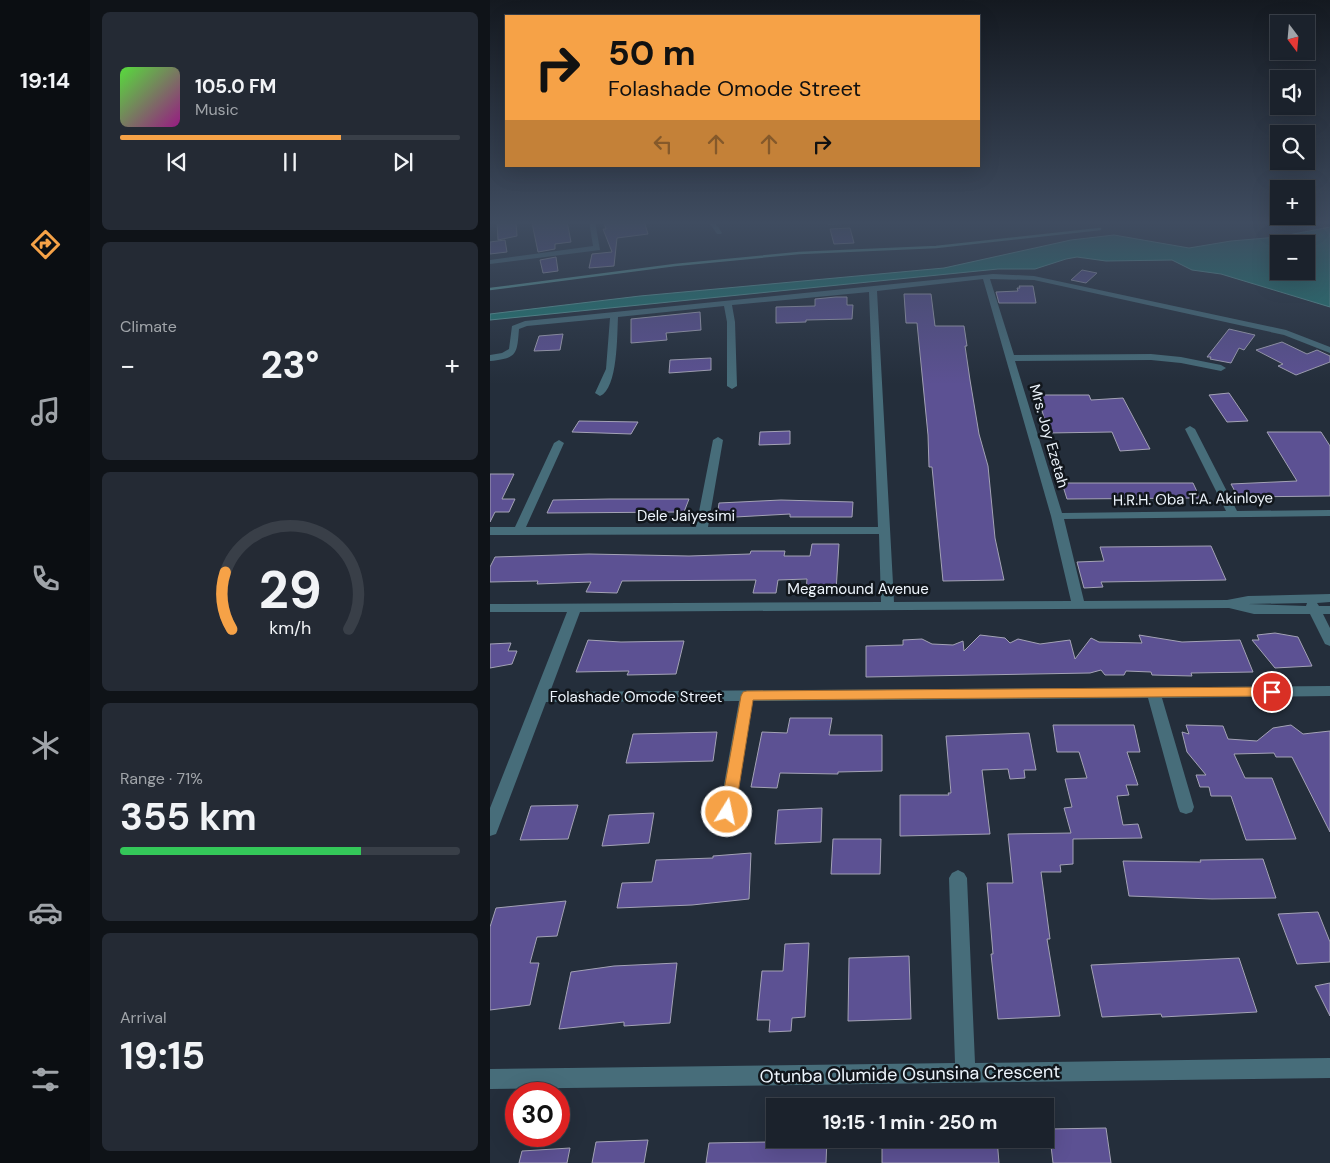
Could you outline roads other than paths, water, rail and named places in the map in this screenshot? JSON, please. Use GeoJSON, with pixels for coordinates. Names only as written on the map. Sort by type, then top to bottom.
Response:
{"type":"FeatureCollection","features":[{"type":"Feature","properties":{"kind":"street"},"geometry":{"type":"LineString","coordinates":[[490,358],[504,356],[513,350],[514,328],[520,325],[727,302],[986,277],[1034,278],[1286,333],[1330,350]]}},
{"type":"Feature","properties":{"kind":"street","name":"Mrs. Joy Ezetah"},"geometry":{"type":"LineString","coordinates":[[986,277],[1057,516],[1078,604]]}},
{"type":"Feature","properties":{"kind":"street"},"geometry":{"type":"LineString","coordinates":[[873,289],[888,604]]}},
{"type":"Feature","properties":{"kind":"street"},"geometry":{"type":"LineString","coordinates":[[727,302],[731,322],[732,386]]}},
{"type":"Feature","properties":{"kind":"street"},"geometry":{"type":"LineString","coordinates":[[600,393],[611,369],[614,314]]}},
{"type":"Feature","properties":{"kind":"street"},"geometry":{"type":"LineString","coordinates":[[1011,358],[1151,357],[1181,360],[1221,368]]}},
{"type":"Feature","properties":{"kind":"street"},"geometry":{"type":"LineString","coordinates":[[1190,429],[1233,513]]}},
{"type":"Feature","properties":{"kind":"street"},"geometry":{"type":"LineString","coordinates":[[701,531],[718,440]]}},
{"type":"Feature","properties":{"kind":"street"},"geometry":{"type":"LineString","coordinates":[[519,531],[560,443]]}},
{"type":"Feature","properties":{"kind":"street","name":"H.R.H. Oba T.A. Akinloye"},"geometry":{"type":"LineString","coordinates":[[1057,516],[1330,513]]}},
{"type":"Feature","properties":{"kind":"street","name":"Dele Jaiyesimi"},"geometry":{"type":"LineString","coordinates":[[490,531],[883,530]]}},
{"type":"Feature","properties":{"kind":"street","name":"Megamound Avenue"},"geometry":{"type":"LineString","coordinates":[[490,608],[888,604],[1227,604],[1254,610],[1312,604],[1330,598]]}},
{"type":"Feature","properties":{"kind":"street"},"geometry":{"type":"LineString","coordinates":[[1312,604],[1330,640]]}},
{"type":"Feature","properties":{"kind":"street","name":"Megamound Avenue"},"geometry":{"type":"LineString","coordinates":[[1312,604],[1330,610]]}},
{"type":"Feature","properties":{"kind":"street"},"geometry":{"type":"LineString","coordinates":[[490,829],[575,608]]}},
{"type":"Feature","properties":{"kind":"street","name":"Folashade Omode Street"},"geometry":{"type":"LineString","coordinates":[[541,697],[1330,691]]}},
{"type":"Feature","properties":{"kind":"street"},"geometry":{"type":"LineString","coordinates":[[1154,692],[1186,807]]}},
{"type":"Feature","properties":{"kind":"street"},"geometry":{"type":"LineString","coordinates":[[727,812],[747,696]]}},
{"type":"Feature","properties":{"kind":"street"},"geometry":{"type":"LineString","coordinates":[[958,878],[965,1074]]}},
{"type":"Feature","properties":{"kind":"street","name":"Otunba Olumide Osunsina Crescent"},"geometry":{"type":"LineString","coordinates":[[490,1079],[1330,1068]]}},
{"type":"Feature","properties":{"kind":"waterway"},"geometry":{"type":"LineString","coordinates":[[490,289],[596,275]]}}]}
